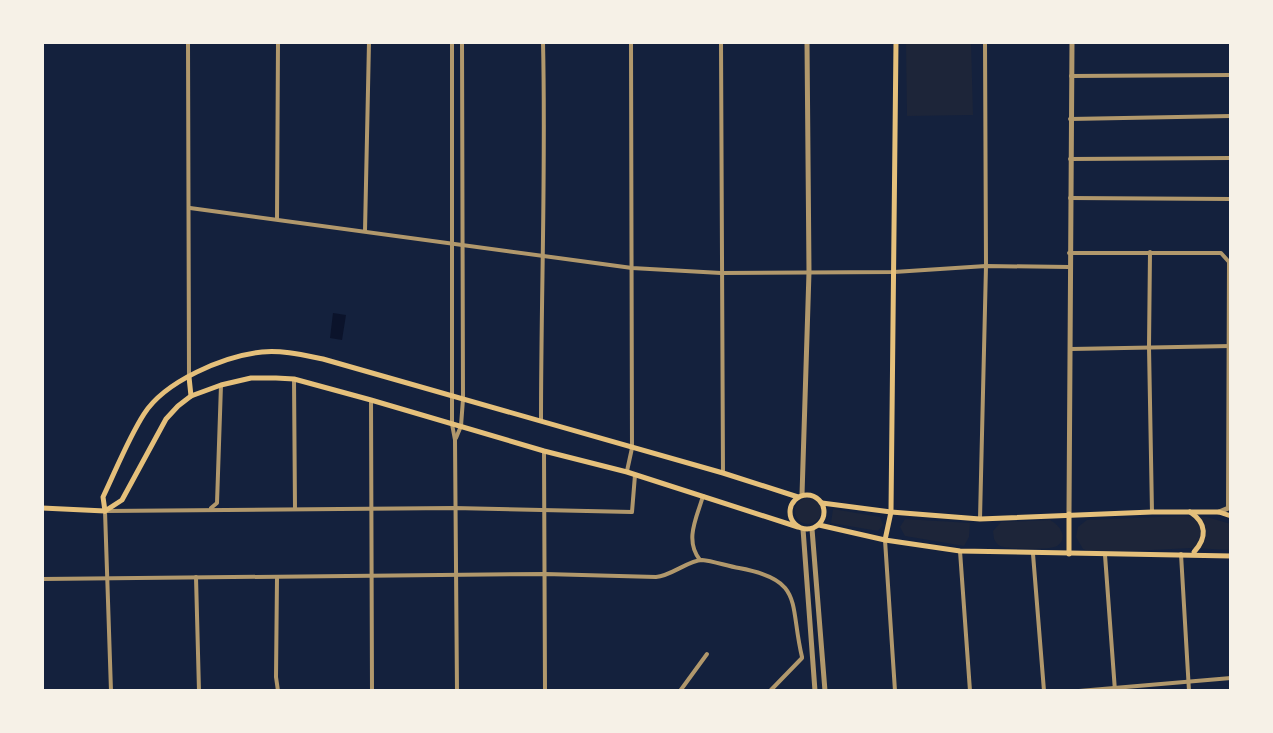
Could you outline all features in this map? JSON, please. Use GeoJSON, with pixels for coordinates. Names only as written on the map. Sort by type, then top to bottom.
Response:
{"type":"FeatureCollection","features":[{"type":"Feature","properties":{"kind":"main road"},"geometry":{"type":"LineString","coordinates":[[885,540],[891,512],[896,42]]}},
{"type":"Feature","properties":{"kind":"main road"},"geometry":{"type":"LineString","coordinates":[[42,508],[105,511],[122,500],[166,419],[191,396],[251,378],[294,379],[371,400],[627,472],[801,528],[812,529],[819,525],[825,514],[822,503],[813,495],[800,496],[323,359],[283,352],[260,352],[238,357],[189,376],[164,391],[145,413],[103,497],[105,511]]}},
{"type":"Feature","properties":{"kind":"main road"},"geometry":{"type":"LineString","coordinates":[[189,376],[191,396]]}},
{"type":"Feature","properties":{"kind":"main road"},"geometry":{"type":"LineString","coordinates":[[800,496],[792,503],[790,513],[801,528]]}},
{"type":"Feature","properties":{"kind":"main road"},"geometry":{"type":"LineString","coordinates":[[822,503],[980,519],[1152,512],[1219,512],[1231,516]]}},
{"type":"Feature","properties":{"kind":"main road"},"geometry":{"type":"LineString","coordinates":[[1190,512],[1200,519],[1204,531],[1203,541],[1194,553]]}},
{"type":"Feature","properties":{"kind":"main road"},"geometry":{"type":"LineString","coordinates":[[1069,514],[1069,554]]}},
{"type":"Feature","properties":{"kind":"main road"},"geometry":{"type":"LineString","coordinates":[[819,525],[885,540],[960,551],[1231,556]]}},
{"type":"Feature","properties":{"kind":"street"},"geometry":{"type":"LineString","coordinates":[[188,42],[189,376]]}},
{"type":"Feature","properties":{"kind":"street"},"geometry":{"type":"LineString","coordinates":[[277,219],[278,42]]}},
{"type":"Feature","properties":{"kind":"street"},"geometry":{"type":"LineString","coordinates":[[365,231],[369,42]]}},
{"type":"Feature","properties":{"kind":"street"},"geometry":{"type":"LineString","coordinates":[[452,42],[452,424],[455,440],[457,691]]}},
{"type":"Feature","properties":{"kind":"street"},"geometry":{"type":"LineString","coordinates":[[455,440],[461,426],[463,399],[462,42]]}},
{"type":"Feature","properties":{"kind":"street"},"geometry":{"type":"LineString","coordinates":[[541,421],[541,254],[545,147],[543,42]]}},
{"type":"Feature","properties":{"kind":"street"},"geometry":{"type":"LineString","coordinates":[[627,472],[632,448],[631,42]]}},
{"type":"Feature","properties":{"kind":"street"},"geometry":{"type":"LineString","coordinates":[[721,42],[723,473]]}},
{"type":"Feature","properties":{"kind":"street"},"geometry":{"type":"LineString","coordinates":[[800,496],[804,475],[809,272],[807,42]]}},
{"type":"Feature","properties":{"kind":"street"},"geometry":{"type":"LineString","coordinates":[[980,519],[986,266],[985,42]]}},
{"type":"Feature","properties":{"kind":"street"},"geometry":{"type":"LineString","coordinates":[[1069,514],[1072,42]]}},
{"type":"Feature","properties":{"kind":"street"},"geometry":{"type":"LineString","coordinates":[[1071,76],[1231,75]]}},
{"type":"Feature","properties":{"kind":"street"},"geometry":{"type":"LineString","coordinates":[[452,113],[462,113]]}},
{"type":"Feature","properties":{"kind":"street"},"geometry":{"type":"LineString","coordinates":[[1070,119],[1231,116]]}},
{"type":"Feature","properties":{"kind":"street"},"geometry":{"type":"LineString","coordinates":[[1070,159],[1231,158]]}},
{"type":"Feature","properties":{"kind":"street"},"geometry":{"type":"LineString","coordinates":[[1070,198],[1231,199]]}},
{"type":"Feature","properties":{"kind":"street"},"geometry":{"type":"LineString","coordinates":[[190,208],[632,268],[721,273],[894,272],[986,266],[1069,267]]}},
{"type":"Feature","properties":{"kind":"street"},"geometry":{"type":"LineString","coordinates":[[1150,252],[1152,512]]}},
{"type":"Feature","properties":{"kind":"street"},"geometry":{"type":"LineString","coordinates":[[1069,253],[1221,253],[1228,257],[1230,508],[1219,512]]}},
{"type":"Feature","properties":{"kind":"street"},"geometry":{"type":"LineString","coordinates":[[1068,349],[1229,346]]}},
{"type":"Feature","properties":{"kind":"street"},"geometry":{"type":"LineString","coordinates":[[294,379],[295,509]]}},
{"type":"Feature","properties":{"kind":"street"},"geometry":{"type":"LineString","coordinates":[[209,509],[217,503],[221,385]]}},
{"type":"Feature","properties":{"kind":"street"},"geometry":{"type":"LineString","coordinates":[[371,400],[372,691]]}},
{"type":"Feature","properties":{"kind":"street"},"geometry":{"type":"LineString","coordinates":[[544,451],[545,691]]}},
{"type":"Feature","properties":{"kind":"street"},"geometry":{"type":"LineString","coordinates":[[111,691],[109,578],[103,524],[105,511],[545,508],[632,512],[635,475]]}},
{"type":"Feature","properties":{"kind":"street"},"geometry":{"type":"LineString","coordinates":[[700,560],[691,536],[703,496]]}},
{"type":"Feature","properties":{"kind":"street"},"geometry":{"type":"LineString","coordinates":[[801,528],[815,691]]}},
{"type":"Feature","properties":{"kind":"street"},"geometry":{"type":"LineString","coordinates":[[812,529],[825,691]]}},
{"type":"Feature","properties":{"kind":"street"},"geometry":{"type":"LineString","coordinates":[[885,540],[895,691]]}},
{"type":"Feature","properties":{"kind":"street"},"geometry":{"type":"LineString","coordinates":[[960,551],[970,691]]}},
{"type":"Feature","properties":{"kind":"street"},"geometry":{"type":"LineString","coordinates":[[1181,553],[1189,691]]}},
{"type":"Feature","properties":{"kind":"street"},"geometry":{"type":"LineString","coordinates":[[1033,554],[1044,691]]}},
{"type":"Feature","properties":{"kind":"street"},"geometry":{"type":"LineString","coordinates":[[1105,555],[1115,690]]}},
{"type":"Feature","properties":{"kind":"street"},"geometry":{"type":"LineString","coordinates":[[42,579],[545,574],[665,576],[700,560],[759,572],[782,582],[793,605],[802,657]]}},
{"type":"Feature","properties":{"kind":"street"},"geometry":{"type":"LineString","coordinates":[[196,577],[199,691]]}},
{"type":"Feature","properties":{"kind":"street"},"geometry":{"type":"LineString","coordinates":[[277,577],[278,691]]}},
{"type":"Feature","properties":{"kind":"street"},"geometry":{"type":"LineString","coordinates":[[680,691],[707,654]]}},
{"type":"Feature","properties":{"kind":"street"},"geometry":{"type":"LineString","coordinates":[[802,657],[813,660]]}},
{"type":"Feature","properties":{"kind":"street"},"geometry":{"type":"LineString","coordinates":[[770,691],[802,657]]}},
{"type":"Feature","properties":{"kind":"street"},"geometry":{"type":"LineString","coordinates":[[1079,691],[1231,678]]}},
{"type":"Feature","properties":{"kind":"shaded area"},"geometry":{"type":"Polygon","coordinates":[[[906,42],[971,42],[973,115],[907,116],[906,42]]]}},
{"type":"Feature","properties":{"kind":"shaded area"},"geometry":{"type":"Polygon","coordinates":[[[333,313],[346,315],[342,340],[330,338],[333,313]]]}},
{"type":"Feature","properties":{"kind":"shaded area"},"geometry":{"type":"Polygon","coordinates":[[[808,498],[817,502],[821,511],[817,520],[808,524],[799,520],[795,511],[799,502],[808,498]]]}},
{"type":"Feature","properties":{"kind":"shaded area"},"geometry":{"type":"Polygon","coordinates":[[[833,509],[880,517],[883,525],[878,531],[831,523],[833,509]]]}},
{"type":"Feature","properties":{"kind":"shaded area"},"geometry":{"type":"Polygon","coordinates":[[[1207,517],[1231,524],[1231,550],[1191,548],[1094,553],[1083,549],[1076,537],[1078,527],[1087,520],[1207,517]]]}},
{"type":"Feature","properties":{"kind":"shaded area"},"geometry":{"type":"Polygon","coordinates":[[[905,519],[970,523],[969,537],[964,546],[905,536],[900,527],[905,519]]]}},
{"type":"Feature","properties":{"kind":"shaded area"},"geometry":{"type":"Polygon","coordinates":[[[1050,520],[1060,528],[1063,536],[1057,546],[1008,548],[994,539],[993,531],[1001,522],[1050,520]]]}}]}
